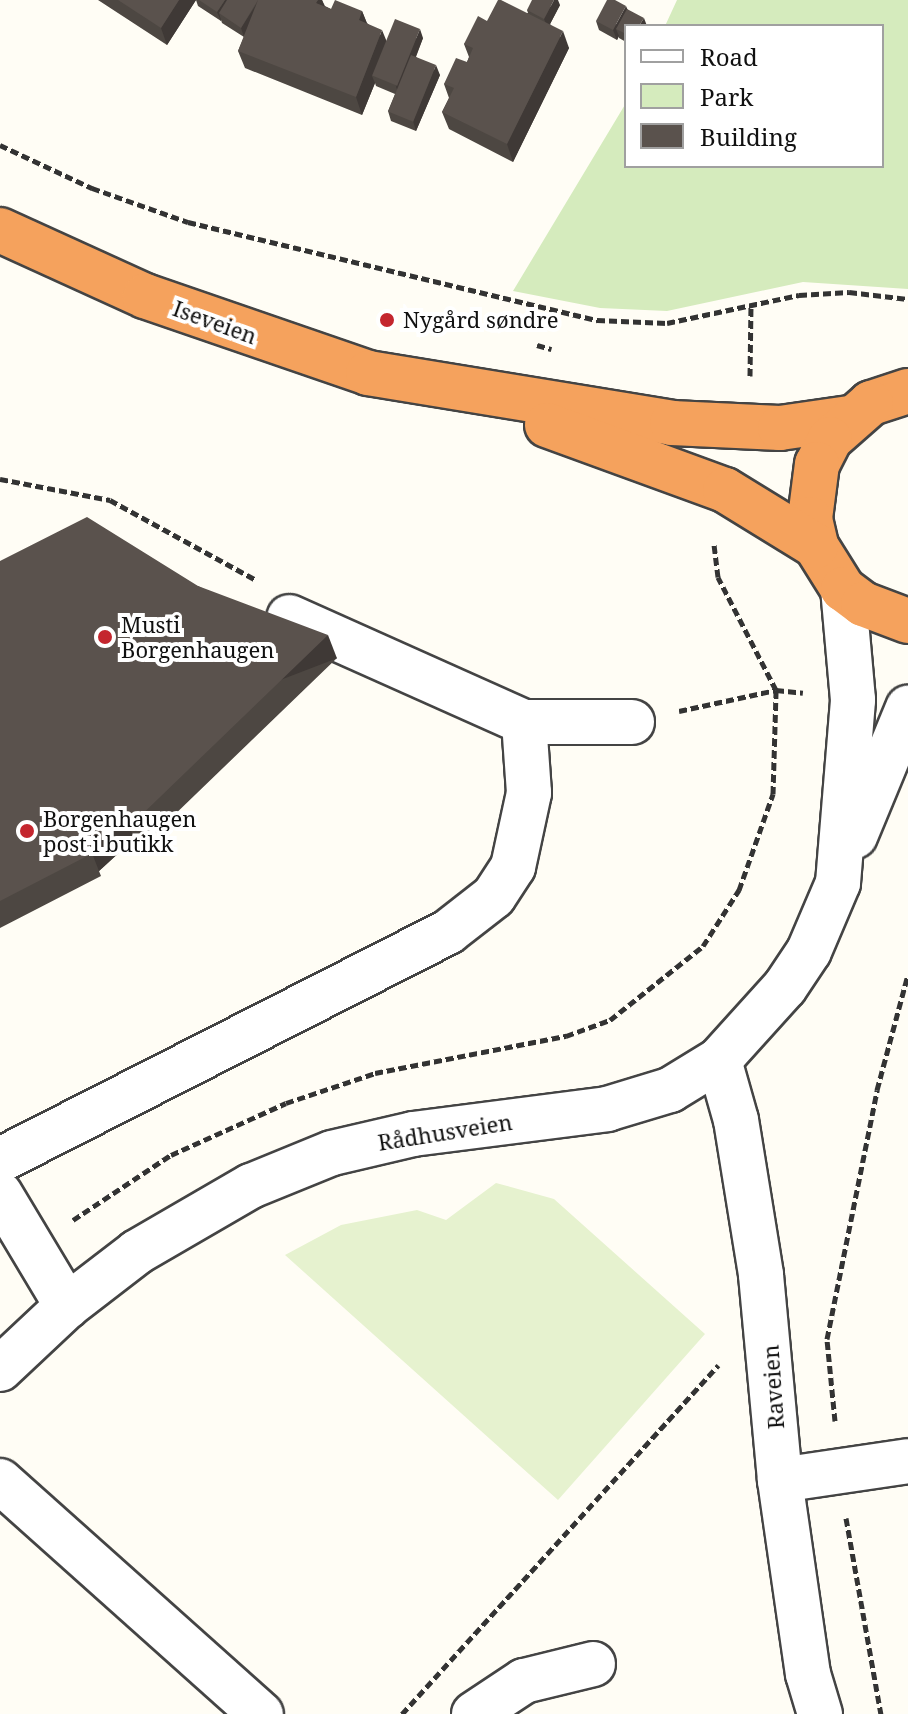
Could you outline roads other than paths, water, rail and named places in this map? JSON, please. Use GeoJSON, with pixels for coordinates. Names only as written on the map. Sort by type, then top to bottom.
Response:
{"type":"FeatureCollection","features":[{"type":"Feature","properties":{"kind":"highway","name":"Iseveien"},"geometry":{"type":"LineString","coordinates":[[0,230],[145,296],[282,347],[439,388],[725,490],[816,546]]}},
{"type":"Feature","properties":{"kind":"highway","name":"Iseveien"},"geometry":{"type":"LineString","coordinates":[[439,388],[672,423],[780,428],[849,418]]}},
{"type":"Feature","properties":{"kind":"highway"},"geometry":{"type":"LineString","coordinates":[[908,391],[871,403],[849,418],[817,464],[810,519],[816,546],[843,589],[863,604],[908,621]]}},
{"type":"Feature","properties":{"kind":"street","name":"Rådhusveien"},"geometry":{"type":"LineString","coordinates":[[840,871],[853,700],[843,589]]}},
{"type":"Feature","properties":{"kind":"street"},"geometry":{"type":"LineString","coordinates":[[289,617],[524,722],[632,722]]}},
{"type":"Feature","properties":{"kind":"street","name":"Rådhusveien"},"geometry":{"type":"LineString","coordinates":[[0,1369],[67,1306],[192,1217],[332,1153],[413,1134],[607,1109],[670,1090],[719,1060],[758,1021],[809,951],[908,708]]}},
{"type":"Feature","properties":{"kind":"street"},"geometry":{"type":"LineString","coordinates":[[0,1160],[472,915],[494,896],[513,867],[524,835],[529,793],[524,722]]}},
{"type":"Feature","properties":{"kind":"street","name":"Raveien"},"geometry":{"type":"LineString","coordinates":[[719,1060],[736,1120],[761,1275],[780,1480],[808,1674],[820,1714]]}},
{"type":"Feature","properties":{"kind":"street"},"geometry":{"type":"LineString","coordinates":[[0,1194],[67,1306]]}},
{"type":"Feature","properties":{"kind":"street"},"geometry":{"type":"LineString","coordinates":[[780,1480],[908,1461]]}},
{"type":"Feature","properties":{"kind":"street"},"geometry":{"type":"LineString","coordinates":[[0,1481],[261,1714]]}},
{"type":"Feature","properties":{"kind":"street"},"geometry":{"type":"LineString","coordinates":[[474,1714],[524,1681],[593,1664]]}},
{"type":"Feature","properties":{"kind":"place","name":"Nygård søndre"},"geometry":{"type":"Point","coordinates":[387,320]}},
{"type":"Feature","properties":{"kind":"place","name":"Musti Borgenhaugen"},"geometry":{"type":"Point","coordinates":[105,637]}},
{"type":"Feature","properties":{"kind":"place","name":"Borgenhaugen post i butikk"},"geometry":{"type":"Point","coordinates":[27,831]}}]}
